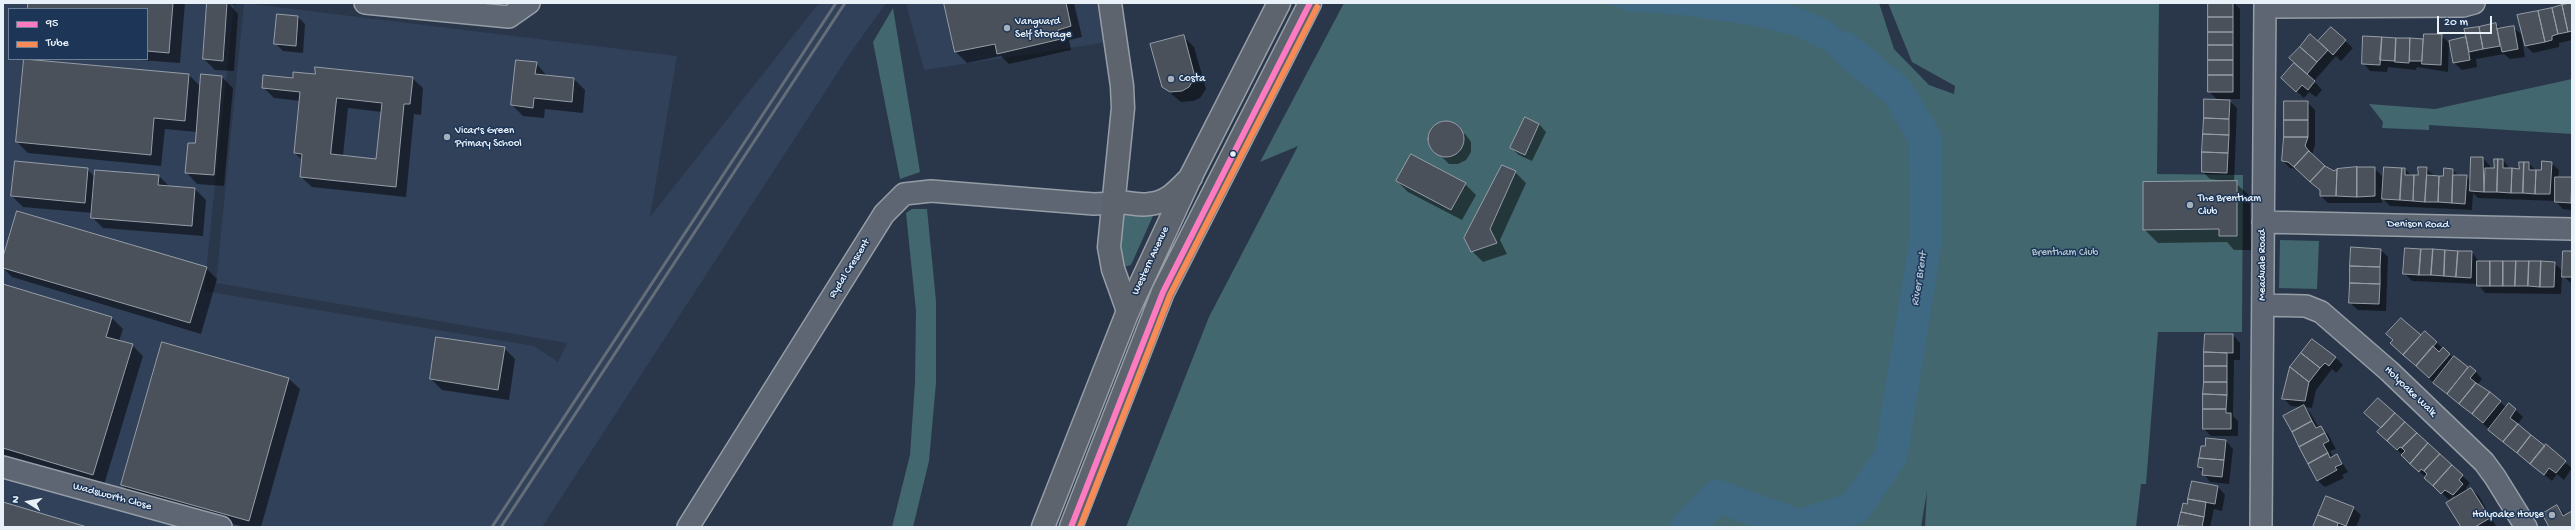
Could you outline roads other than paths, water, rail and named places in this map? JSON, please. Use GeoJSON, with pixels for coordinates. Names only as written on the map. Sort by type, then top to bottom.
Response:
{"type":"FeatureCollection","features":[{"type":"Feature","properties":{"kind":"main road"},"geometry":{"type":"LineString","coordinates":[[1110,3],[1122,94],[1114,203],[1109,247],[1114,269],[1128,311]]}},
{"type":"Feature","properties":{"kind":"main road","name":"Western Avenue"},"geometry":{"type":"LineString","coordinates":[[1043,527],[1128,311],[1191,176],[1279,3]]}},
{"type":"Feature","properties":{"kind":"main road"},"geometry":{"type":"LineString","coordinates":[[1071,527],[1163,292],[1310,3]]}},
{"type":"Feature","properties":{"kind":"main road"},"geometry":{"type":"LineString","coordinates":[[1114,203],[1129,201],[1150,204],[1164,200],[1175,194],[1191,176]]}},
{"type":"Feature","properties":{"kind":"street"},"geometry":{"type":"LineString","coordinates":[[365,3],[509,17],[529,3]]}},
{"type":"Feature","properties":{"kind":"street"},"geometry":{"type":"LineString","coordinates":[[2265,5],[2463,6],[2474,3]]}},
{"type":"Feature","properties":{"kind":"street","name":"Meadvale Road"},"geometry":{"type":"LineString","coordinates":[[2261,527],[2265,5]]}},
{"type":"Feature","properties":{"kind":"street","name":"Rydal Crescent"},"geometry":{"type":"LineString","coordinates":[[688,527],[884,214],[904,194],[931,191],[1094,204],[1114,203]]}},
{"type":"Feature","properties":{"kind":"street","name":"Denison Road"},"geometry":{"type":"LineString","coordinates":[[2263,222],[2572,229]]}},
{"type":"Feature","properties":{"kind":"street","name":"Holyoake Walk"},"geometry":{"type":"LineString","coordinates":[[2263,305],[2306,306],[2321,312],[2389,371],[2484,462],[2526,527]]}},
{"type":"Feature","properties":{"kind":"street","name":"Wadsworth Close"},"geometry":{"type":"LineString","coordinates":[[3,467],[221,527]]}},
{"type":"Feature","properties":{"kind":"waterway","name":"River Brent"},"geometry":{"type":"LineString","coordinates":[[1687,527],[1717,496],[1799,526],[1855,508],[1891,456],[1926,239],[1925,138],[1898,92],[1845,48]]}},
{"type":"Feature","properties":{"kind":"railway"},"geometry":{"type":"LineString","coordinates":[[492,527],[836,3]]}},
{"type":"Feature","properties":{"kind":"railway"},"geometry":{"type":"LineString","coordinates":[[501,527],[845,3]]}},
{"type":"Feature","properties":{"kind":"place","name":"Vanguard Self Storage"},"geometry":{"type":"Point","coordinates":[1007,28]}},
{"type":"Feature","properties":{"kind":"place","name":"Costa"},"geometry":{"type":"Point","coordinates":[1171,79]}},
{"type":"Feature","properties":{"kind":"place","name":"Vicar's Green Primary School"},"geometry":{"type":"Point","coordinates":[447,137]}},
{"type":"Feature","properties":{"kind":"place","name":"The Brentham Club"},"geometry":{"type":"Point","coordinates":[2190,205]}},
{"type":"Feature","properties":{"kind":"place","name":"Holyoake House"},"geometry":{"type":"Point","coordinates":[2552,515]}},
{"type":"Feature","properties":{"kind":"park label","name":"Brentham Club"},"geometry":{"type":"Point","coordinates":[2065,253]}}]}
